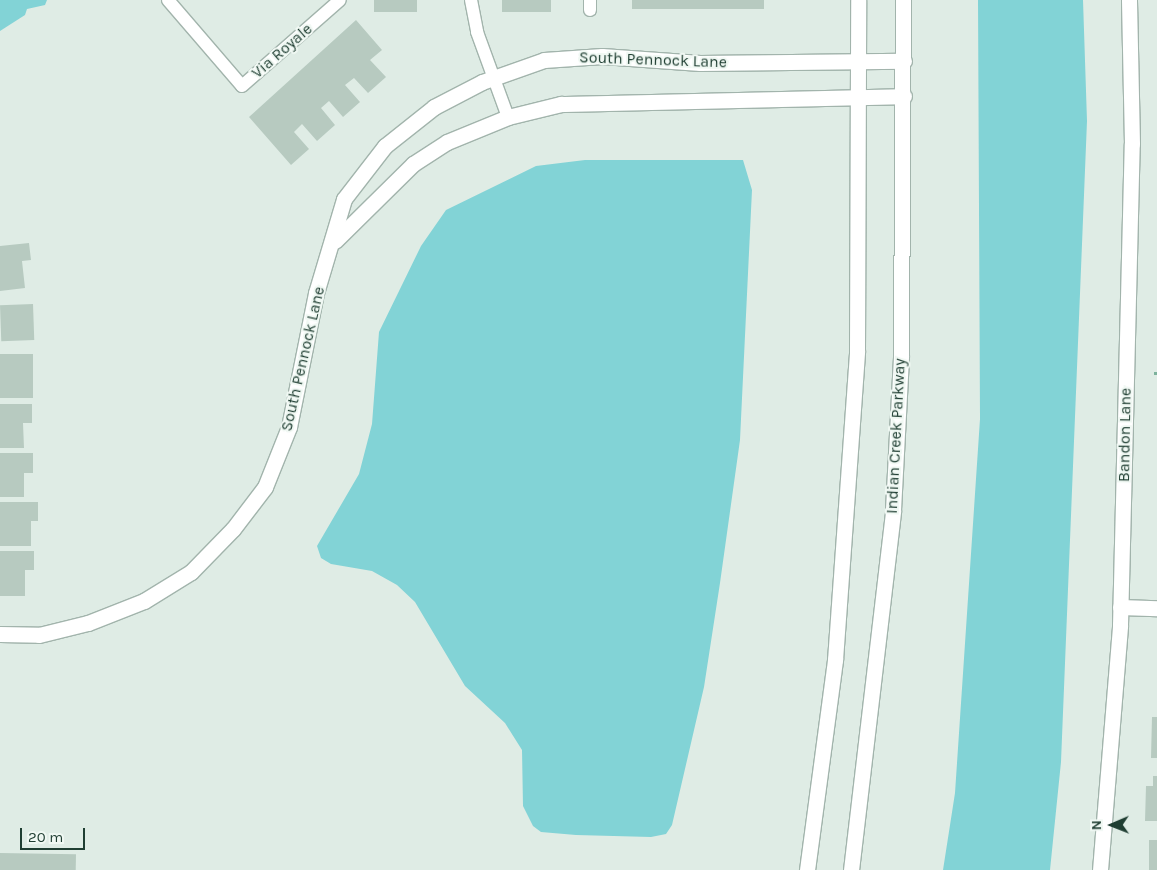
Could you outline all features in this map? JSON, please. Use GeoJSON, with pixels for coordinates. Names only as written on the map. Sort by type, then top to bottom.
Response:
{"type":"FeatureCollection","features":[{"type":"Feature","properties":{"kind":"street"},"geometry":{"type":"LineString","coordinates":[[807,870],[835,660],[847,505],[856,351],[859,95],[858,0]]}},
{"type":"Feature","properties":{"kind":"street","name":"Indian Creek Parkway"},"geometry":{"type":"LineString","coordinates":[[851,870],[893,510],[904,96],[903,0]]}},
{"type":"Feature","properties":{"kind":"street","name":"Bandon Lane"},"geometry":{"type":"LineString","coordinates":[[1100,870],[1120,607],[1132,144],[1129,0]]}},
{"type":"Feature","properties":{"kind":"street","name":"South Pennock Lane"},"geometry":{"type":"LineString","coordinates":[[0,634],[47,633],[88,623],[144,601],[191,572],[233,529],[265,487],[290,427],[316,293],[335,241],[344,199],[385,146],[434,107],[492,78],[544,60],[602,56],[700,63],[904,60]]}},
{"type":"Feature","properties":{"kind":"street","name":"South Pennock Lane"},"geometry":{"type":"LineString","coordinates":[[335,241],[413,164],[447,142],[508,116],[561,104],[859,95],[904,96]]}},
{"type":"Feature","properties":{"kind":"street"},"geometry":{"type":"LineString","coordinates":[[1120,607],[1157,608]]}},
{"type":"Feature","properties":{"kind":"lane","name":"Via Royale"},"geometry":{"type":"LineString","coordinates":[[168,0],[242,86],[340,0]]}},
{"type":"Feature","properties":{"kind":"lane"},"geometry":{"type":"LineString","coordinates":[[471,0],[492,78],[508,116]]}},
{"type":"Feature","properties":{"kind":"water"},"geometry":{"type":"Polygon","coordinates":[[[0,0],[47,0],[45,5],[27,9],[25,15],[0,31],[0,0]]]}},
{"type":"Feature","properties":{"kind":"water"},"geometry":{"type":"Polygon","coordinates":[[[978,0],[1083,0],[1087,121],[1061,762],[1050,870],[943,870],[955,793],[980,419],[978,0]]]}},
{"type":"Feature","properties":{"kind":"water"},"geometry":{"type":"Polygon","coordinates":[[[585,160],[743,160],[752,190],[740,440],[704,687],[672,825],[666,834],[651,837],[541,832],[533,826],[523,806],[522,750],[505,723],[465,686],[415,602],[397,585],[372,571],[331,564],[321,558],[317,546],[359,474],[372,424],[379,332],[421,246],[446,210],[536,166],[585,160]]]}},
{"type":"Feature","properties":{"kind":"building"},"geometry":{"type":"Polygon","coordinates":[[[374,0],[417,0],[417,12],[374,12],[374,0]]]}},
{"type":"Feature","properties":{"kind":"building"},"geometry":{"type":"Polygon","coordinates":[[[502,0],[551,0],[551,12],[502,12],[502,0]]]}},
{"type":"Feature","properties":{"kind":"building"},"geometry":{"type":"Polygon","coordinates":[[[632,0],[764,0],[764,9],[632,9],[632,0]]]}},
{"type":"Feature","properties":{"kind":"building"},"geometry":{"type":"Polygon","coordinates":[[[356,20],[382,50],[370,60],[386,77],[368,93],[354,78],[345,85],[360,102],[343,117],[329,101],[321,108],[335,125],[317,141],[302,124],[294,132],[309,149],[291,165],[249,117],[356,20]]]}},
{"type":"Feature","properties":{"kind":"building"},"geometry":{"type":"Polygon","coordinates":[[[29,243],[31,260],[22,261],[25,288],[0,291],[0,246],[29,243]]]}},
{"type":"Feature","properties":{"kind":"building"},"geometry":{"type":"Polygon","coordinates":[[[33,304],[34,340],[1,341],[0,305],[33,304]]]}},
{"type":"Feature","properties":{"kind":"building"},"geometry":{"type":"Polygon","coordinates":[[[0,354],[33,354],[33,398],[0,398],[0,354]]]}},
{"type":"Feature","properties":{"kind":"building"},"geometry":{"type":"Polygon","coordinates":[[[0,404],[32,404],[32,423],[23,423],[24,448],[0,448],[0,404]]]}},
{"type":"Feature","properties":{"kind":"building"},"geometry":{"type":"Polygon","coordinates":[[[0,453],[33,453],[33,473],[24,473],[24,497],[0,497],[0,453]]]}},
{"type":"Feature","properties":{"kind":"building"},"geometry":{"type":"Polygon","coordinates":[[[0,502],[38,502],[38,521],[31,521],[31,546],[0,546],[0,502]]]}},
{"type":"Feature","properties":{"kind":"building"},"geometry":{"type":"Polygon","coordinates":[[[0,551],[34,551],[34,570],[25,570],[25,596],[0,596],[0,551]]]}},
{"type":"Feature","properties":{"kind":"building"},"geometry":{"type":"Polygon","coordinates":[[[1152,717],[1157,717],[1157,758],[1151,758],[1152,717]]]}},
{"type":"Feature","properties":{"kind":"building"},"geometry":{"type":"Polygon","coordinates":[[[1153,776],[1157,776],[1157,821],[1145,821],[1146,786],[1153,786],[1153,776]]]}},
{"type":"Feature","properties":{"kind":"building"},"geometry":{"type":"Polygon","coordinates":[[[1149,840],[1157,840],[1157,870],[1149,870],[1149,840]]]}},
{"type":"Feature","properties":{"kind":"building"},"geometry":{"type":"Polygon","coordinates":[[[0,853],[76,854],[76,870],[0,870],[0,853]]]}}]}
